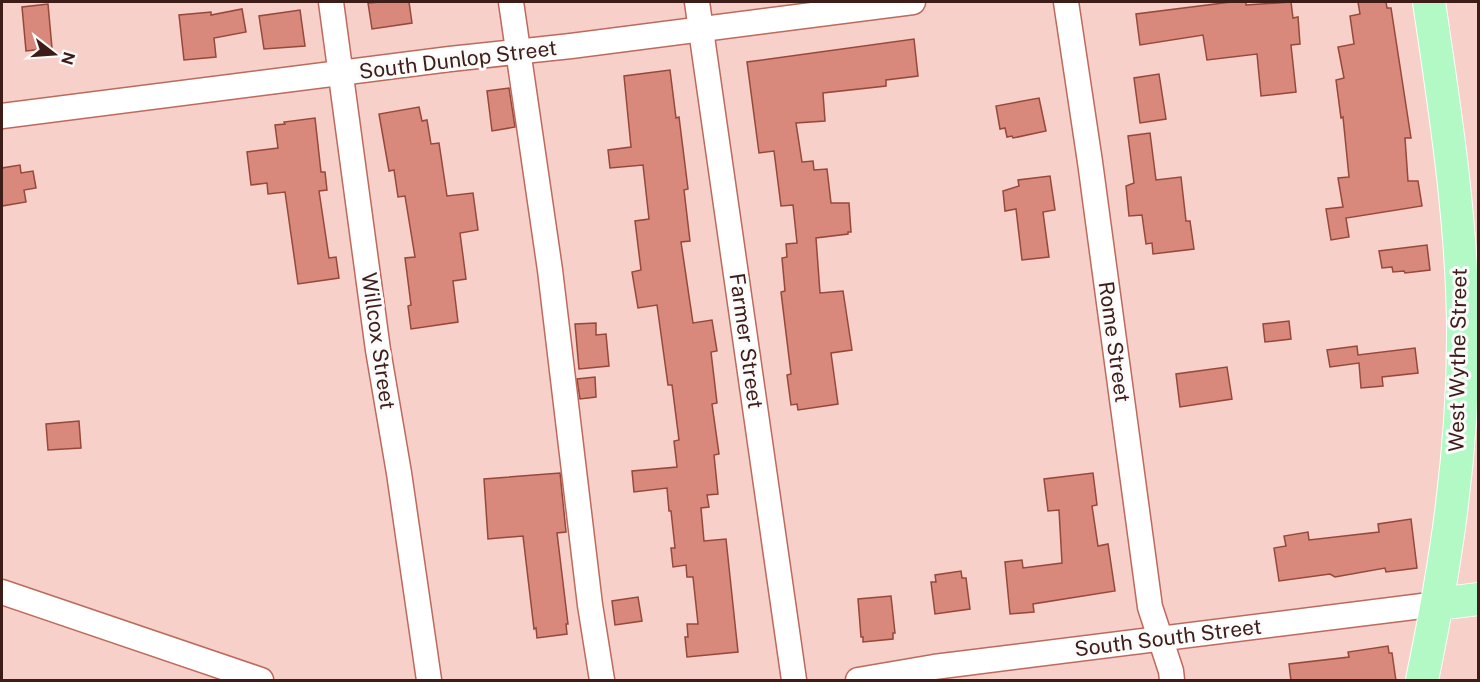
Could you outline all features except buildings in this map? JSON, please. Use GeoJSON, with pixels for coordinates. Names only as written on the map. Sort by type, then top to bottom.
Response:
{"type":"FeatureCollection","features":[{"type":"Feature","properties":{"kind":"main road","name":"West Wythe Street"},"geometry":{"type":"LineString","coordinates":[[1422,681],[1438,604],[1455,489],[1461,412],[1463,334],[1461,273],[1448,133],[1429,2]]}},
{"type":"Feature","properties":{"kind":"main road","name":"South South Street"},"geometry":{"type":"LineString","coordinates":[[1438,604],[1479,599]]}},
{"type":"Feature","properties":{"kind":"street","name":"Willcox Street"},"geometry":{"type":"LineString","coordinates":[[331,2],[378,350],[399,473],[429,681]]}},
{"type":"Feature","properties":{"kind":"street"},"geometry":{"type":"LineString","coordinates":[[511,2],[550,270],[590,605],[602,681]]}},
{"type":"Feature","properties":{"kind":"street","name":"Farmer Street"},"geometry":{"type":"LineString","coordinates":[[697,2],[794,681]]}},
{"type":"Feature","properties":{"kind":"street","name":"South Dunlop Street"},"geometry":{"type":"LineString","coordinates":[[2,116],[913,2]]}},
{"type":"Feature","properties":{"kind":"street","name":"Rome Street"},"geometry":{"type":"LineString","coordinates":[[1066,2],[1092,174],[1150,607],[1172,681]]}},
{"type":"Feature","properties":{"kind":"street"},"geometry":{"type":"LineString","coordinates":[[2,592],[225,675],[261,681]]}},
{"type":"Feature","properties":{"kind":"street","name":"South South Street"},"geometry":{"type":"LineString","coordinates":[[858,681],[934,667],[1438,604]]}}]}
